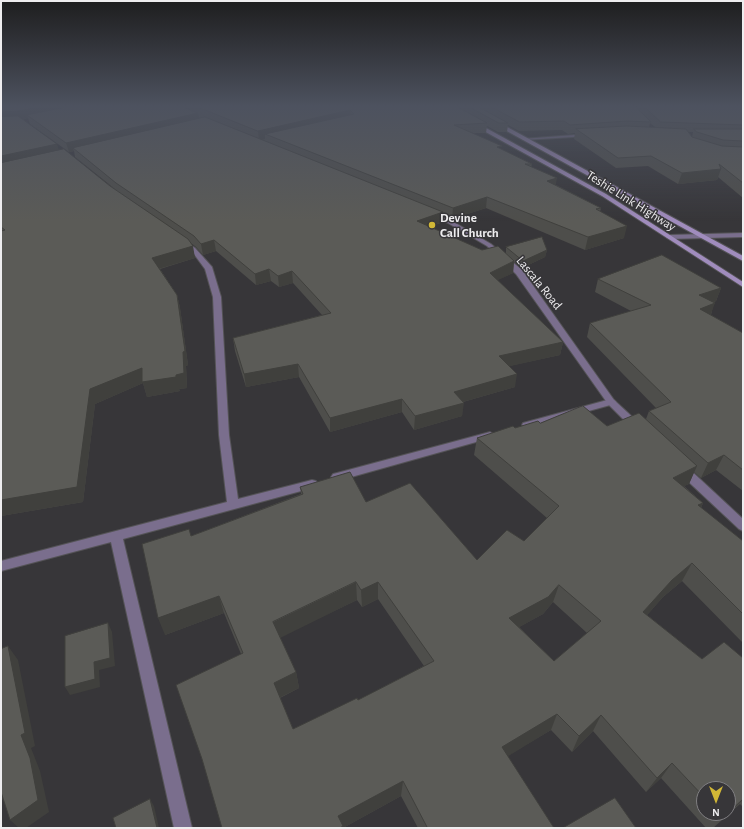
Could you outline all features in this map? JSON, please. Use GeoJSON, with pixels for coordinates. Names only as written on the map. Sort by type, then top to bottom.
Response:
{"type":"FeatureCollection","features":[{"type":"Feature","properties":{"kind":"main road","name":"Teshie Link Highway"},"geometry":{"type":"LineString","coordinates":[[512,144],[604,195],[743,285]]}},
{"type":"Feature","properties":{"kind":"main road","name":"Teshie Link Highway"},"geometry":{"type":"LineString","coordinates":[[533,144],[702,235],[743,259]]}},
{"type":"Feature","properties":{"kind":"street","name":"Lascala Road"},"geometry":{"type":"LineString","coordinates":[[422,211],[450,222],[489,245],[519,272],[611,402],[645,434]]}},
{"type":"Feature","properties":{"kind":"street"},"geometry":{"type":"LineString","coordinates":[[174,235],[193,248],[209,269],[217,297],[224,435],[232,506]]}},
{"type":"Feature","properties":{"kind":"street"},"geometry":{"type":"LineString","coordinates":[[670,237],[743,235]]}},
{"type":"Feature","properties":{"kind":"street"},"geometry":{"type":"LineString","coordinates":[[512,429],[611,402]]}},
{"type":"Feature","properties":{"kind":"street"},"geometry":{"type":"LineString","coordinates":[[1,566],[232,506],[497,433]]}},
{"type":"Feature","properties":{"kind":"street"},"geometry":{"type":"LineString","coordinates":[[674,461],[743,526]]}},
{"type":"Feature","properties":{"kind":"street"},"geometry":{"type":"LineString","coordinates":[[116,536],[183,828]]}},
{"type":"Feature","properties":{"kind":"building"},"geometry":{"type":"Polygon","coordinates":[[[1,144],[57,144],[1,156],[1,144]]]}},
{"type":"Feature","properties":{"kind":"building"},"geometry":{"type":"Polygon","coordinates":[[[91,144],[272,144],[443,212],[417,221],[482,250],[498,246],[514,261],[490,273],[563,342],[499,356],[517,374],[454,392],[464,403],[415,416],[402,399],[330,418],[298,364],[244,374],[233,338],[331,313],[292,271],[278,276],[269,269],[255,274],[214,240],[201,244],[194,236],[116,183],[73,148],[91,144]]]}},
{"type":"Feature","properties":{"kind":"building"},"geometry":{"type":"Polygon","coordinates":[[[290,144],[497,144],[502,146],[497,147],[532,164],[525,164],[557,178],[547,181],[601,208],[596,209],[627,226],[588,237],[487,197],[453,208],[290,144]]]}},
{"type":"Feature","properties":{"kind":"building"},"geometry":{"type":"Polygon","coordinates":[[[597,144],[714,144],[722,146],[743,147],[743,183],[719,164],[721,169],[682,173],[651,156],[618,158],[597,144]]]}},
{"type":"Feature","properties":{"kind":"building"},"geometry":{"type":"Polygon","coordinates":[[[64,149],[110,186],[188,239],[193,246],[152,258],[177,295],[185,351],[183,352],[184,373],[176,375],[176,377],[142,382],[142,368],[90,389],[77,487],[1,500],[1,231],[5,230],[1,227],[1,163],[64,149]]]}},
{"type":"Feature","properties":{"kind":"building"},"geometry":{"type":"Polygon","coordinates":[[[542,237],[547,250],[523,261],[506,247],[542,237]]]}},
{"type":"Feature","properties":{"kind":"building"},"geometry":{"type":"Polygon","coordinates":[[[662,255],[721,288],[699,295],[715,303],[700,309],[743,333],[743,470],[724,455],[708,463],[649,411],[671,402],[590,323],[651,305],[598,279],[662,255]]]}},
{"type":"Feature","properties":{"kind":"building"},"geometry":{"type":"Polygon","coordinates":[[[583,406],[607,426],[639,413],[697,466],[673,478],[703,503],[698,505],[743,541],[743,614],[692,563],[672,580],[643,612],[702,659],[724,642],[743,658],[743,799],[736,806],[736,781],[696,781],[696,788],[672,763],[657,778],[601,715],[579,736],[557,714],[502,747],[554,828],[426,828],[427,827],[403,781],[338,816],[343,826],[340,828],[222,828],[202,759],[176,685],[243,653],[219,596],[158,618],[142,544],[189,529],[191,536],[303,494],[300,487],[350,472],[366,502],[410,483],[477,560],[507,530],[524,541],[559,506],[477,438],[513,426],[515,428],[538,421],[540,423],[583,406]],[[356,582],[273,622],[296,672],[274,683],[293,729],[357,698],[358,700],[434,661],[378,582],[361,590],[356,582]],[[559,585],[548,597],[509,618],[554,661],[601,621],[559,585]]]}},
{"type":"Feature","properties":{"kind":"building"},"geometry":{"type":"Polygon","coordinates":[[[108,623],[110,658],[94,662],[95,679],[65,687],[65,636],[108,623]]]}},
{"type":"Feature","properties":{"kind":"building"},"geometry":{"type":"Polygon","coordinates":[[[8,646],[25,733],[21,735],[30,758],[38,800],[10,820],[1,792],[1,649],[8,646]]]}},
{"type":"Feature","properties":{"kind":"building"},"geometry":{"type":"Polygon","coordinates":[[[615,798],[636,828],[563,828],[615,798]]]}},
{"type":"Feature","properties":{"kind":"building"},"geometry":{"type":"Polygon","coordinates":[[[150,799],[157,828],[116,828],[113,818],[150,799]]]}},
{"type":"Feature","properties":{"kind":"place","name":"Devine Call Church"},"geometry":{"type":"Point","coordinates":[432,225]}}]}
